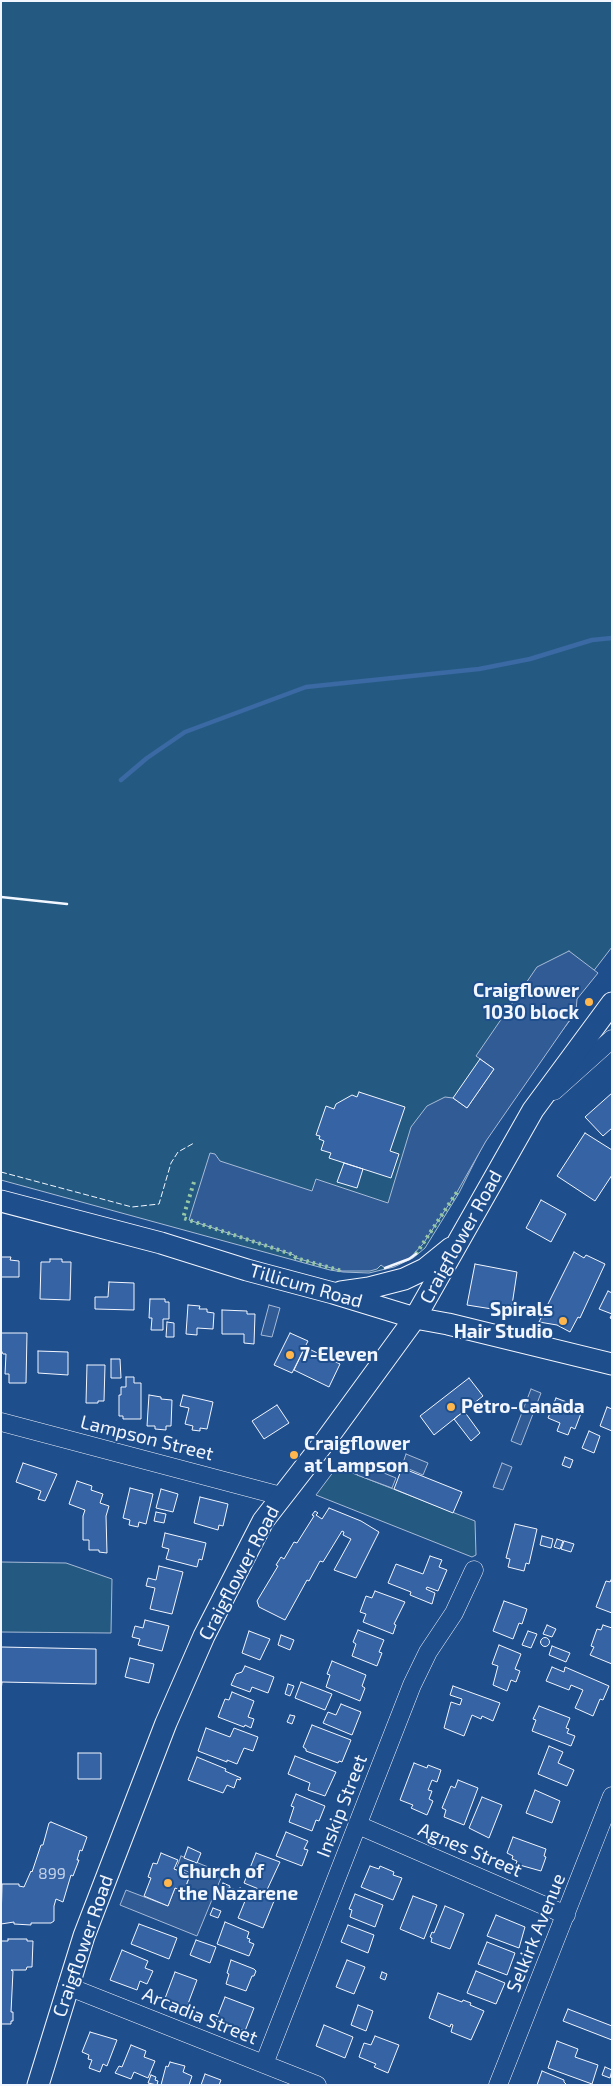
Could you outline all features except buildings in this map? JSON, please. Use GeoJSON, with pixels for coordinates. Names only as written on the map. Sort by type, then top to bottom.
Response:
{"type":"FeatureCollection","features":[{"type":"Feature","properties":{"kind":"main road","name":"Craigflower Road"},"geometry":{"type":"LineString","coordinates":[[38,2085],[84,1936],[184,1679],[263,1521],[326,1440],[415,1318],[533,1110],[612,1003]]}},
{"type":"Feature","properties":{"kind":"main road","name":"Tillicum Road"},"geometry":{"type":"LineString","coordinates":[[1,1201],[161,1243],[247,1270],[415,1318],[448,1324],[612,1364]]}},
{"type":"Feature","properties":{"kind":"main road"},"geometry":{"type":"LineString","coordinates":[[335,1294],[386,1284],[425,1269],[452,1247],[472,1219]]}},
{"type":"Feature","properties":{"kind":"street","name":"Craigflower Road"},"geometry":{"type":"LineString","coordinates":[[533,1110],[612,1039]]}},
{"type":"Feature","properties":{"kind":"street","name":"Lampson Street"},"geometry":{"type":"LineString","coordinates":[[1,1422],[281,1496]]}},
{"type":"Feature","properties":{"kind":"street","name":"Inskip Street"},"geometry":{"type":"LineString","coordinates":[[264,2064],[412,1685],[428,1652],[454,1613],[474,1570]]}},
{"type":"Feature","properties":{"kind":"street","name":"Selkirk Avenue"},"geometry":{"type":"LineString","coordinates":[[498,2085],[612,1796]]}},
{"type":"Feature","properties":{"kind":"street","name":"Agnes Street"},"geometry":{"type":"LineString","coordinates":[[358,1825],[566,1915]]}},
{"type":"Feature","properties":{"kind":"street","name":"Arcadia Street"},"geometry":{"type":"LineString","coordinates":[[67,1986],[318,2085]]}},
{"type":"Feature","properties":{"kind":"shaded area"},"geometry":{"type":"Polygon","coordinates":[[[1,1],[612,1],[612,947],[569,1003],[578,1010],[500,1111],[459,1193],[425,1248],[413,1258],[394,1267],[369,1273],[330,1270],[1,1180],[1,1]]]}},
{"type":"Feature","properties":{"kind":"shaded area"},"geometry":{"type":"Polygon","coordinates":[[[569,951],[598,973],[577,999],[576,1011],[486,1141],[457,1192],[423,1244],[409,1259],[385,1268],[381,1265],[377,1269],[370,1271],[342,1271],[296,1258],[294,1255],[189,1220],[210,1153],[215,1154],[220,1161],[312,1191],[316,1179],[388,1203],[411,1127],[427,1106],[445,1097],[453,1098],[467,1108],[494,1069],[476,1056],[537,967],[569,951]]]}},
{"type":"Feature","properties":{"kind":"shaded area"},"geometry":{"type":"Polygon","coordinates":[[[269,1305],[280,1308],[272,1337],[261,1335],[269,1305]]]}},
{"type":"Feature","properties":{"kind":"shaded area"},"geometry":{"type":"Polygon","coordinates":[[[531,1389],[541,1393],[521,1445],[511,1441],[531,1389]]]}},
{"type":"Feature","properties":{"kind":"shaded area"},"geometry":{"type":"Polygon","coordinates":[[[406,1454],[428,1463],[423,1475],[402,1466],[406,1454]]]}},
{"type":"Feature","properties":{"kind":"shaded area"},"geometry":{"type":"Polygon","coordinates":[[[502,1463],[512,1467],[503,1490],[493,1487],[502,1463]]]}},
{"type":"Feature","properties":{"kind":"shaded area"},"geometry":{"type":"Polygon","coordinates":[[[362,1464],[396,1478],[392,1488],[357,1475],[362,1464]]]}},
{"type":"Feature","properties":{"kind":"shaded area"},"geometry":{"type":"Polygon","coordinates":[[[337,1467],[475,1521],[476,1555],[472,1557],[316,1495],[337,1467]]]}},
{"type":"Feature","properties":{"kind":"shaded area"},"geometry":{"type":"Polygon","coordinates":[[[1,1562],[66,1563],[112,1579],[111,1633],[1,1632],[1,1562]]]}},
{"type":"Feature","properties":{"kind":"shaded area"},"geometry":{"type":"Polygon","coordinates":[[[181,1856],[223,1873],[197,1936],[120,1905],[126,1890],[168,1906],[175,1888],[184,1891],[191,1873],[177,1867],[181,1856]]]}},
{"type":"Feature","properties":{"kind":"waterway"},"geometry":{"type":"LineString","coordinates":[[121,780],[147,758],[185,732],[306,687],[479,669],[530,659],[592,640],[612,638]]}},
{"type":"Feature","properties":{"kind":"hedge"},"geometry":{"type":"LineString","coordinates":[[194,1182],[183,1218],[294,1255],[296,1258],[342,1271]]}},
{"type":"Feature","properties":{"kind":"hedge"},"geometry":{"type":"LineString","coordinates":[[416,1254],[457,1192]]}},
{"type":"Feature","properties":{"kind":"fence"},"geometry":{"type":"LineString","coordinates":[[1,1172],[132,1207],[159,1204],[171,1163],[178,1152],[194,1143]]}},
{"type":"Feature","properties":{"kind":"wall"},"geometry":{"type":"LineString","coordinates":[[1,897],[67,904]]}},
{"type":"Feature","properties":{"kind":"wall"},"geometry":{"type":"LineString","coordinates":[[385,1268],[409,1259],[416,1254]]}},
{"type":"Feature","properties":{"kind":"place","name":"Craigflower 1030 block"},"geometry":{"type":"Point","coordinates":[589,1002]}},
{"type":"Feature","properties":{"kind":"place","name":"Spirals Hair Studio"},"geometry":{"type":"Point","coordinates":[563,1321]}},
{"type":"Feature","properties":{"kind":"place","name":"7-Eleven"},"geometry":{"type":"Point","coordinates":[290,1355]}},
{"type":"Feature","properties":{"kind":"place","name":"Petro-Canada"},"geometry":{"type":"Point","coordinates":[451,1407]}},
{"type":"Feature","properties":{"kind":"place","name":"Craigflower at Lampson"},"geometry":{"type":"Point","coordinates":[294,1455]}},
{"type":"Feature","properties":{"kind":"place","name":"Church of the Nazarene"},"geometry":{"type":"Point","coordinates":[168,1883]}}]}
